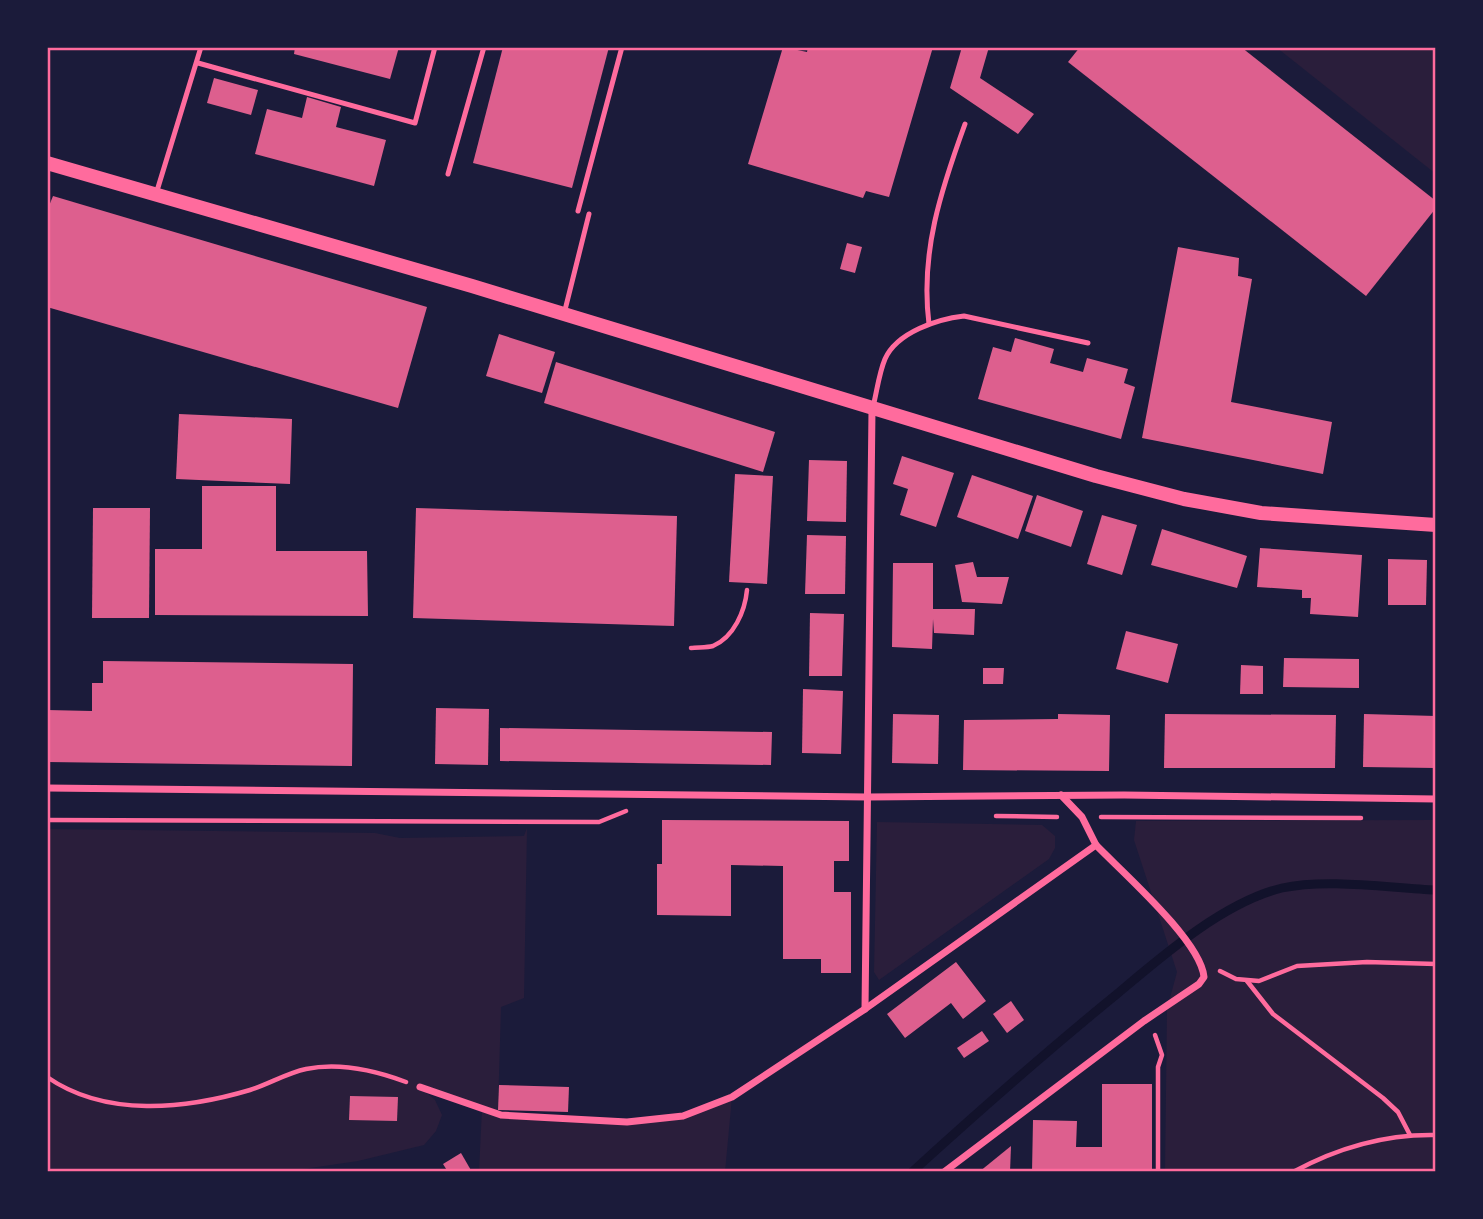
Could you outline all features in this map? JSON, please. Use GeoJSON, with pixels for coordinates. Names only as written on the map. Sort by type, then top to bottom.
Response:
{"type":"FeatureCollection","features":[{"type":"Feature","properties":{"kind":"main road"},"geometry":{"type":"LineString","coordinates":[[47,163],[564,314],[872,410],[1184,499],[1261,513],[1436,525]]}},
{"type":"Feature","properties":{"kind":"street"},"geometry":{"type":"LineString","coordinates":[[865,1009],[872,410]]}},
{"type":"Feature","properties":{"kind":"street"},"geometry":{"type":"LineString","coordinates":[[47,788],[867,797],[1061,795],[1436,799]]}},
{"type":"Feature","properties":{"kind":"street"},"geometry":{"type":"LineString","coordinates":[[944,1172],[1144,1021],[1199,984],[1204,976],[1202,967],[1174,923],[1096,845],[1082,817],[1061,795]]}},
{"type":"Feature","properties":{"kind":"street"},"geometry":{"type":"LineString","coordinates":[[420,1087],[501,1115],[627,1122],[683,1116],[732,1097],[865,1009],[1096,845]]}},
{"type":"Feature","properties":{"kind":"lane"},"geometry":{"type":"LineString","coordinates":[[156,194],[201,47]]}},
{"type":"Feature","properties":{"kind":"lane"},"geometry":{"type":"LineString","coordinates":[[198,63],[415,122],[435,47]]}},
{"type":"Feature","properties":{"kind":"lane"},"geometry":{"type":"LineString","coordinates":[[447,174],[484,47]]}},
{"type":"Feature","properties":{"kind":"lane"},"geometry":{"type":"LineString","coordinates":[[578,211],[622,47]]}},
{"type":"Feature","properties":{"kind":"lane"},"geometry":{"type":"LineString","coordinates":[[929,324],[925,295],[927,253],[942,187],[965,124]]}},
{"type":"Feature","properties":{"kind":"lane"},"geometry":{"type":"LineString","coordinates":[[564,314],[589,214]]}},
{"type":"Feature","properties":{"kind":"lane"},"geometry":{"type":"LineString","coordinates":[[872,410],[886,357],[896,345],[929,324],[964,316],[1088,343]]}},
{"type":"Feature","properties":{"kind":"path"},"geometry":{"type":"LineString","coordinates":[[691,648],[713,646],[726,635],[739,621],[745,607],[747,590]]}},
{"type":"Feature","properties":{"kind":"path"},"geometry":{"type":"LineString","coordinates":[[47,820],[599,822],[627,811],[637,793]]}},
{"type":"Feature","properties":{"kind":"path"},"geometry":{"type":"LineString","coordinates":[[988,816],[1368,818]]}},
{"type":"Feature","properties":{"kind":"path"},"geometry":{"type":"LineString","coordinates":[[1218,968],[1223,975],[1259,981],[1297,966],[1367,962],[1436,964]]}},
{"type":"Feature","properties":{"kind":"path"},"geometry":{"type":"LineString","coordinates":[[1247,981],[1273,1014],[1398,1112],[1410,1135]]}},
{"type":"Feature","properties":{"kind":"path"},"geometry":{"type":"LineString","coordinates":[[1144,1021],[1159,1041],[1161,1055],[1158,1067],[1158,1172]]}},
{"type":"Feature","properties":{"kind":"path"},"geometry":{"type":"LineString","coordinates":[[47,1077],[98,1100],[150,1107],[189,1104],[251,1090],[305,1069],[349,1066],[385,1074],[420,1087]]}},
{"type":"Feature","properties":{"kind":"path"},"geometry":{"type":"LineString","coordinates":[[1293,1172],[1318,1158],[1356,1146],[1410,1135],[1436,1135]]}},
{"type":"Feature","properties":{"kind":"shaded area"},"geometry":{"type":"Polygon","coordinates":[[[1276,47],[1436,47],[1436,174],[1276,47]]]}},
{"type":"Feature","properties":{"kind":"shaded area"},"geometry":{"type":"Polygon","coordinates":[[[1436,820],[1436,1172],[1165,1172],[1167,1009],[1177,972],[1134,840],[1136,821],[1436,820]]]}},
{"type":"Feature","properties":{"kind":"shaded area"},"geometry":{"type":"Polygon","coordinates":[[[877,822],[1042,825],[1055,836],[1055,848],[1049,859],[879,980],[874,972],[877,822]]]}},
{"type":"Feature","properties":{"kind":"shaded area"},"geometry":{"type":"Polygon","coordinates":[[[527,828],[524,998],[501,1007],[498,1110],[502,1115],[627,1122],[683,1116],[732,1097],[725,1172],[479,1172],[482,1109],[422,1089],[435,1100],[442,1115],[436,1131],[424,1145],[358,1161],[283,1172],[47,1172],[47,829],[375,833],[400,838],[524,836],[527,828]]]}},
{"type":"Feature","properties":{"kind":"building"},"geometry":{"type":"Polygon","coordinates":[[[295,47],[399,47],[390,79],[294,54],[295,47]]]}},
{"type":"Feature","properties":{"kind":"building"},"geometry":{"type":"Polygon","coordinates":[[[503,47],[609,47],[572,188],[473,163],[503,47]]]}},
{"type":"Feature","properties":{"kind":"building"},"geometry":{"type":"Polygon","coordinates":[[[783,47],[807,52],[808,47],[933,47],[889,197],[866,191],[863,198],[748,164],[783,47]]]}},
{"type":"Feature","properties":{"kind":"building"},"geometry":{"type":"Polygon","coordinates":[[[962,47],[989,47],[980,78],[1034,114],[1018,134],[950,88],[962,47]]]}},
{"type":"Feature","properties":{"kind":"building"},"geometry":{"type":"Polygon","coordinates":[[[1080,47],[1241,47],[1436,201],[1436,208],[1366,296],[1068,62],[1080,47]]]}},
{"type":"Feature","properties":{"kind":"building"},"geometry":{"type":"Polygon","coordinates":[[[214,78],[258,90],[251,115],[207,103],[214,78]]]}},
{"type":"Feature","properties":{"kind":"building"},"geometry":{"type":"Polygon","coordinates":[[[307,97],[341,107],[336,127],[386,140],[374,186],[255,154],[267,109],[302,118],[307,97]]]}},
{"type":"Feature","properties":{"kind":"building"},"geometry":{"type":"Polygon","coordinates":[[[53,196],[427,307],[398,408],[47,307],[47,211],[53,196]]]}},
{"type":"Feature","properties":{"kind":"building"},"geometry":{"type":"Polygon","coordinates":[[[847,243],[862,247],[855,273],[840,269],[847,243]]]}},
{"type":"Feature","properties":{"kind":"building"},"geometry":{"type":"Polygon","coordinates":[[[1178,247],[1239,258],[1238,276],[1252,279],[1231,402],[1332,422],[1323,474],[1142,438],[1178,247]]]}},
{"type":"Feature","properties":{"kind":"building"},"geometry":{"type":"Polygon","coordinates":[[[499,334],[555,352],[542,393],[486,376],[499,334]]]}},
{"type":"Feature","properties":{"kind":"building"},"geometry":{"type":"Polygon","coordinates":[[[1015,338],[1054,349],[1050,363],[1083,372],[1087,358],[1128,369],[1124,383],[1135,387],[1121,439],[978,399],[993,347],[1011,352],[1015,338]]]}},
{"type":"Feature","properties":{"kind":"building"},"geometry":{"type":"Polygon","coordinates":[[[556,362],[775,432],[763,472],[544,403],[556,362]]]}},
{"type":"Feature","properties":{"kind":"building"},"geometry":{"type":"Polygon","coordinates":[[[179,414],[292,419],[290,484],[176,479],[179,414]]]}},
{"type":"Feature","properties":{"kind":"building"},"geometry":{"type":"Polygon","coordinates":[[[902,456],[954,473],[936,527],[900,515],[908,489],[893,484],[902,456]]]}},
{"type":"Feature","properties":{"kind":"building"},"geometry":{"type":"Polygon","coordinates":[[[809,460],[847,461],[846,522],[807,521],[809,460]]]}},
{"type":"Feature","properties":{"kind":"building"},"geometry":{"type":"Polygon","coordinates":[[[735,474],[773,476],[767,584],[729,582],[735,474]]]}},
{"type":"Feature","properties":{"kind":"building"},"geometry":{"type":"Polygon","coordinates":[[[972,475],[1033,496],[1018,539],[957,517],[972,475]]]}},
{"type":"Feature","properties":{"kind":"building"},"geometry":{"type":"Polygon","coordinates":[[[202,486],[276,486],[276,551],[367,551],[368,616],[155,615],[155,549],[202,549],[202,486]]]}},
{"type":"Feature","properties":{"kind":"building"},"geometry":{"type":"Polygon","coordinates":[[[1037,495],[1083,511],[1071,547],[1025,531],[1037,495]]]}},
{"type":"Feature","properties":{"kind":"building"},"geometry":{"type":"Polygon","coordinates":[[[93,508],[150,508],[149,618],[92,618],[93,508]]]}},
{"type":"Feature","properties":{"kind":"building"},"geometry":{"type":"Polygon","coordinates":[[[416,508],[677,516],[674,626],[413,618],[416,508]]]}},
{"type":"Feature","properties":{"kind":"building"},"geometry":{"type":"Polygon","coordinates":[[[1102,515],[1137,525],[1122,575],[1087,564],[1102,515]]]}},
{"type":"Feature","properties":{"kind":"building"},"geometry":{"type":"Polygon","coordinates":[[[1162,529],[1247,556],[1237,588],[1151,565],[1162,529]]]}},
{"type":"Feature","properties":{"kind":"building"},"geometry":{"type":"Polygon","coordinates":[[[807,535],[846,536],[845,594],[805,594],[807,535]]]}},
{"type":"Feature","properties":{"kind":"building"},"geometry":{"type":"Polygon","coordinates":[[[1260,548],[1362,555],[1358,617],[1310,614],[1311,598],[1302,598],[1302,590],[1257,587],[1260,548]]]}},
{"type":"Feature","properties":{"kind":"building"},"geometry":{"type":"Polygon","coordinates":[[[1388,559],[1427,560],[1426,605],[1388,605],[1388,559]]]}},
{"type":"Feature","properties":{"kind":"building"},"geometry":{"type":"Polygon","coordinates":[[[973,562],[977,577],[1009,577],[1002,604],[962,602],[955,565],[973,562]]]}},
{"type":"Feature","properties":{"kind":"building"},"geometry":{"type":"Polygon","coordinates":[[[893,563],[933,563],[933,609],[975,609],[974,635],[934,633],[933,619],[932,649],[892,647],[893,563]]]}},
{"type":"Feature","properties":{"kind":"building"},"geometry":{"type":"Polygon","coordinates":[[[810,613],[844,614],[842,676],[809,676],[810,613]]]}},
{"type":"Feature","properties":{"kind":"building"},"geometry":{"type":"Polygon","coordinates":[[[1126,631],[1178,644],[1168,683],[1116,669],[1126,631]]]}},
{"type":"Feature","properties":{"kind":"building"},"geometry":{"type":"Polygon","coordinates":[[[1284,658],[1359,659],[1359,688],[1283,687],[1284,658]]]}},
{"type":"Feature","properties":{"kind":"building"},"geometry":{"type":"Polygon","coordinates":[[[103,661],[353,664],[352,766],[47,762],[47,710],[92,711],[92,683],[103,683],[103,661]]]}},
{"type":"Feature","properties":{"kind":"building"},"geometry":{"type":"Polygon","coordinates":[[[1241,665],[1263,666],[1263,694],[1240,694],[1241,665]]]}},
{"type":"Feature","properties":{"kind":"building"},"geometry":{"type":"Polygon","coordinates":[[[983,668],[1004,668],[1003,684],[983,684],[983,668]]]}},
{"type":"Feature","properties":{"kind":"building"},"geometry":{"type":"Polygon","coordinates":[[[803,689],[843,691],[841,754],[802,753],[803,689]]]}},
{"type":"Feature","properties":{"kind":"building"},"geometry":{"type":"Polygon","coordinates":[[[436,708],[489,709],[488,765],[435,764],[436,708]]]}},
{"type":"Feature","properties":{"kind":"building"},"geometry":{"type":"Polygon","coordinates":[[[893,714],[939,715],[938,764],[892,763],[893,714]]]}},
{"type":"Feature","properties":{"kind":"building"},"geometry":{"type":"Polygon","coordinates":[[[1058,714],[1110,715],[1109,771],[963,770],[964,720],[1058,719],[1058,714]]]}},
{"type":"Feature","properties":{"kind":"building"},"geometry":{"type":"Polygon","coordinates":[[[1165,714],[1336,715],[1335,768],[1164,768],[1165,714]]]}},
{"type":"Feature","properties":{"kind":"building"},"geometry":{"type":"Polygon","coordinates":[[[1364,714],[1436,716],[1436,768],[1363,767],[1364,714]]]}},
{"type":"Feature","properties":{"kind":"building"},"geometry":{"type":"Polygon","coordinates":[[[500,728],[772,732],[771,765],[500,761],[500,728]]]}},
{"type":"Feature","properties":{"kind":"building"},"geometry":{"type":"Polygon","coordinates":[[[662,820],[849,821],[849,861],[834,861],[834,892],[851,892],[851,973],[821,973],[821,959],[783,959],[783,866],[731,865],[731,916],[657,915],[657,864],[662,864],[662,820]]]}},
{"type":"Feature","properties":{"kind":"building"},"geometry":{"type":"Polygon","coordinates":[[[956,962],[986,1001],[963,1019],[951,1003],[905,1038],[887,1014],[956,962]]]}},
{"type":"Feature","properties":{"kind":"building"},"geometry":{"type":"Polygon","coordinates":[[[1011,1001],[1024,1020],[1007,1033],[993,1014],[1011,1001]]]}},
{"type":"Feature","properties":{"kind":"building"},"geometry":{"type":"Polygon","coordinates":[[[982,1031],[989,1041],[964,1058],[957,1048],[982,1031]]]}},
{"type":"Feature","properties":{"kind":"building"},"geometry":{"type":"Polygon","coordinates":[[[1102,1084],[1152,1084],[1152,1172],[1032,1172],[1033,1120],[1077,1121],[1076,1147],[1102,1147],[1102,1084]]]}},
{"type":"Feature","properties":{"kind":"building"},"geometry":{"type":"Polygon","coordinates":[[[499,1085],[569,1087],[568,1112],[498,1110],[499,1085]]]}},
{"type":"Feature","properties":{"kind":"building"},"geometry":{"type":"Polygon","coordinates":[[[350,1096],[398,1097],[397,1121],[349,1120],[350,1096]]]}},
{"type":"Feature","properties":{"kind":"building"},"geometry":{"type":"Polygon","coordinates":[[[1011,1146],[1010,1172],[979,1172],[1011,1146]]]}},
{"type":"Feature","properties":{"kind":"building"},"geometry":{"type":"Polygon","coordinates":[[[461,1153],[472,1172],[448,1172],[443,1164],[461,1153]]]}},
{"type":"Feature","properties":{"kind":"waterway"},"geometry":{"type":"LineString","coordinates":[[912,1172],[1039,1059],[1154,963],[1195,932],[1238,905],[1260,895],[1300,885],[1338,884],[1436,890]]}}]}
